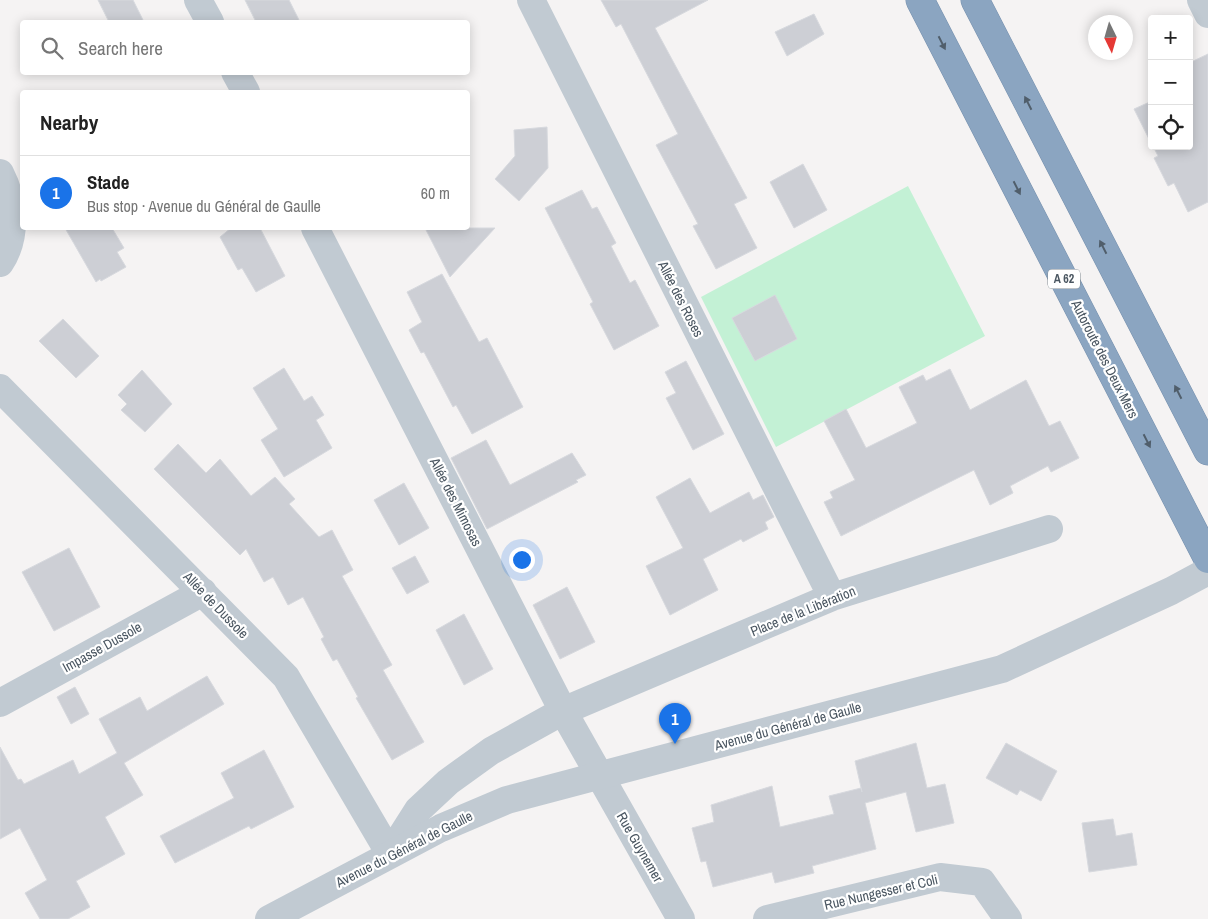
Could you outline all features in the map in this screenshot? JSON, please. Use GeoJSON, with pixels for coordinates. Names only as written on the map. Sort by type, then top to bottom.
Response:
{"type":"FeatureCollection","features":[{"type":"Feature","properties":{"kind":"highway","name":"Autoroute des Deux Mers"},"geometry":{"type":"LineString","coordinates":[[920,0],[1208,559]]}},
{"type":"Feature","properties":{"kind":"highway"},"geometry":{"type":"LineString","coordinates":[[975,0],[1208,451]]}},
{"type":"Feature","properties":{"kind":"street"},"geometry":{"type":"LineString","coordinates":[[198,0],[209,20]]}},
{"type":"Feature","properties":{"kind":"street","name":"Allée des Roses"},"geometry":{"type":"LineString","coordinates":[[531,0],[832,597]]}},
{"type":"Feature","properties":{"kind":"street"},"geometry":{"type":"LineString","coordinates":[[1201,0],[1208,14]]}},
{"type":"Feature","properties":{"kind":"street"},"geometry":{"type":"LineString","coordinates":[[237,75],[245,90]]}},
{"type":"Feature","properties":{"kind":"street"},"geometry":{"type":"LineString","coordinates":[[0,173],[6,184],[14,220],[6,254],[0,263]]}},
{"type":"Feature","properties":{"kind":"street","name":"Allée des Mimosas"},"geometry":{"type":"LineString","coordinates":[[316,230],[563,711],[599,774]]}},
{"type":"Feature","properties":{"kind":"street","name":"Allée de Dussole"},"geometry":{"type":"LineString","coordinates":[[0,388],[286,677],[390,854]]}},
{"type":"Feature","properties":{"kind":"street","name":"Place de la Libération"},"geometry":{"type":"LineString","coordinates":[[390,854],[418,810],[448,782],[491,751],[563,711],[832,597],[1049,529]]}},
{"type":"Feature","properties":{"kind":"street","name":"Avenue du Général de Gaulle"},"geometry":{"type":"LineString","coordinates":[[269,919],[441,828],[507,800],[599,774],[1002,670],[1171,591],[1208,571]]}},
{"type":"Feature","properties":{"kind":"street","name":"Impasse Dussole"},"geometry":{"type":"LineString","coordinates":[[0,703],[203,592]]}},
{"type":"Feature","properties":{"kind":"street","name":"Rue Guynemer"},"geometry":{"type":"LineString","coordinates":[[599,774],[681,919]]}},
{"type":"Feature","properties":{"kind":"street","name":"Rue Nungesser et Coli"},"geometry":{"type":"LineString","coordinates":[[767,919],[940,877],[982,882],[1008,919]]}},
{"type":"Feature","properties":{"kind":"green space"},"geometry":{"type":"Polygon","coordinates":[[[908,186],[985,336],[776,447],[701,297],[908,186]]]}},
{"type":"Feature","properties":{"kind":"building"},"geometry":{"type":"Polygon","coordinates":[[[98,0],[133,0],[143,20],[108,20],[98,0]]]}},
{"type":"Feature","properties":{"kind":"building"},"geometry":{"type":"Polygon","coordinates":[[[245,0],[289,0],[299,20],[255,20],[245,0]]]}},
{"type":"Feature","properties":{"kind":"building"},"geometry":{"type":"Polygon","coordinates":[[[601,0],[708,0],[655,28],[747,198],[734,204],[757,248],[716,269],[693,226],[698,224],[656,145],[678,134],[621,24],[616,27],[601,0]]]}},
{"type":"Feature","properties":{"kind":"building"},"geometry":{"type":"Polygon","coordinates":[[[814,14],[824,34],[787,56],[775,32],[814,14]]]}},
{"type":"Feature","properties":{"kind":"building"},"geometry":{"type":"Polygon","coordinates":[[[1208,54],[1208,202],[1188,212],[1174,183],[1168,186],[1154,158],[1158,156],[1155,150],[1193,150],[1193,61],[1208,54]]]}},
{"type":"Feature","properties":{"kind":"building"},"geometry":{"type":"Polygon","coordinates":[[[1148,103],[1148,137],[1134,109],[1148,103]]]}},
{"type":"Feature","properties":{"kind":"building"},"geometry":{"type":"Polygon","coordinates":[[[547,127],[548,168],[519,201],[495,179],[515,156],[514,130],[547,127]]]}},
{"type":"Feature","properties":{"kind":"building"},"geometry":{"type":"Polygon","coordinates":[[[803,164],[827,210],[794,228],[770,182],[803,164]]]}},
{"type":"Feature","properties":{"kind":"building"},"geometry":{"type":"Polygon","coordinates":[[[582,190],[592,209],[597,207],[616,243],[611,246],[630,283],[635,280],[659,326],[614,350],[590,304],[593,302],[545,208],[582,190]]]}},
{"type":"Feature","properties":{"kind":"building"},"geometry":{"type":"Polygon","coordinates":[[[495,228],[450,277],[426,230],[495,228]]]}},
{"type":"Feature","properties":{"kind":"building"},"geometry":{"type":"Polygon","coordinates":[[[66,230],[113,230],[124,248],[117,252],[126,267],[96,282],[66,230]]]}},
{"type":"Feature","properties":{"kind":"building"},"geometry":{"type":"Polygon","coordinates":[[[229,230],[261,230],[285,276],[256,292],[242,268],[238,270],[220,237],[229,230]]]}},
{"type":"Feature","properties":{"kind":"building"},"geometry":{"type":"Polygon","coordinates":[[[442,274],[479,342],[487,338],[523,407],[472,434],[456,405],[453,407],[424,352],[421,353],[409,330],[422,322],[407,292],[442,274]]]}},
{"type":"Feature","properties":{"kind":"building"},"geometry":{"type":"Polygon","coordinates":[[[775,295],[797,339],[755,361],[732,318],[775,295]]]}},
{"type":"Feature","properties":{"kind":"building"},"geometry":{"type":"Polygon","coordinates":[[[63,319],[99,356],[76,378],[39,341],[63,319]]]}},
{"type":"Feature","properties":{"kind":"building"},"geometry":{"type":"Polygon","coordinates":[[[686,361],[724,434],[693,450],[666,398],[676,393],[665,372],[686,361]]]}},
{"type":"Feature","properties":{"kind":"building"},"geometry":{"type":"Polygon","coordinates":[[[284,368],[304,401],[312,396],[324,415],[316,420],[332,448],[284,477],[261,440],[278,429],[253,388],[284,368]]]}},
{"type":"Feature","properties":{"kind":"building"},"geometry":{"type":"Polygon","coordinates":[[[950,369],[970,410],[1026,380],[1049,426],[1060,421],[1079,458],[1051,472],[1048,466],[1010,486],[1013,493],[990,505],[974,470],[841,536],[824,502],[833,498],[830,492],[855,480],[824,421],[846,409],[866,448],[917,423],[899,387],[923,375],[926,381],[950,369]]]}},
{"type":"Feature","properties":{"kind":"building"},"geometry":{"type":"Polygon","coordinates":[[[142,370],[172,404],[145,432],[121,410],[127,404],[118,395],[142,370]]]}},
{"type":"Feature","properties":{"kind":"building"},"geometry":{"type":"Polygon","coordinates":[[[486,440],[510,485],[572,453],[586,475],[576,480],[578,482],[487,529],[451,458],[486,440]]]}},
{"type":"Feature","properties":{"kind":"building"},"geometry":{"type":"Polygon","coordinates":[[[178,444],[206,473],[220,459],[251,496],[275,477],[295,499],[289,504],[319,537],[332,530],[353,570],[342,576],[392,665],[383,670],[424,742],[392,760],[356,698],[358,697],[337,659],[333,661],[321,639],[324,637],[303,597],[288,605],[273,577],[264,582],[246,549],[240,555],[154,469],[178,444]]]}},
{"type":"Feature","properties":{"kind":"building"},"geometry":{"type":"Polygon","coordinates":[[[690,478],[710,513],[749,492],[753,500],[763,495],[774,517],[765,522],[768,529],[743,542],[741,539],[703,559],[718,590],[670,615],[646,566],[683,548],[656,497],[690,478]]]}},
{"type":"Feature","properties":{"kind":"building"},"geometry":{"type":"Polygon","coordinates":[[[404,483],[429,528],[399,545],[374,500],[404,483]]]}},
{"type":"Feature","properties":{"kind":"building"},"geometry":{"type":"Polygon","coordinates":[[[69,548],[100,607],[54,631],[22,572],[69,548]]]}},
{"type":"Feature","properties":{"kind":"building"},"geometry":{"type":"Polygon","coordinates":[[[415,556],[429,582],[407,594],[392,568],[415,556]]]}},
{"type":"Feature","properties":{"kind":"building"},"geometry":{"type":"Polygon","coordinates":[[[567,587],[595,642],[560,659],[533,605],[567,587]]]}},
{"type":"Feature","properties":{"kind":"building"},"geometry":{"type":"Polygon","coordinates":[[[464,614],[493,669],[464,685],[436,630],[464,614]]]}},
{"type":"Feature","properties":{"kind":"building"},"geometry":{"type":"Polygon","coordinates":[[[207,676],[224,704],[124,763],[143,795],[105,817],[125,854],[76,881],[90,907],[68,919],[40,919],[25,893],[47,880],[20,828],[0,839],[0,747],[18,780],[21,779],[24,784],[73,760],[79,774],[117,753],[99,719],[140,697],[147,711],[207,676]]]}},
{"type":"Feature","properties":{"kind":"building"},"geometry":{"type":"Polygon","coordinates":[[[75,687],[89,714],[71,724],[57,697],[75,687]]]}},
{"type":"Feature","properties":{"kind":"building"},"geometry":{"type":"Polygon","coordinates":[[[916,743],[927,788],[945,784],[954,823],[916,832],[906,792],[865,803],[876,849],[812,866],[814,873],[775,883],[772,872],[713,887],[706,861],[701,862],[692,828],[714,822],[711,805],[772,786],[780,827],[834,814],[829,796],[861,788],[862,792],[855,761],[916,743]]]}},
{"type":"Feature","properties":{"kind":"building"},"geometry":{"type":"Polygon","coordinates":[[[1006,743],[1057,771],[1041,801],[1020,790],[1017,795],[986,778],[1006,743]]]}},
{"type":"Feature","properties":{"kind":"building"},"geometry":{"type":"Polygon","coordinates":[[[264,750],[294,807],[251,829],[249,826],[175,863],[160,836],[234,798],[221,773],[264,750]]]}},
{"type":"Feature","properties":{"kind":"building"},"geometry":{"type":"Polygon","coordinates":[[[1113,819],[1116,836],[1132,833],[1137,865],[1089,872],[1082,823],[1113,819]]]}},
{"type":"Feature","properties":{"kind":"place","name":"Stade"},"geometry":{"type":"Point","coordinates":[675,744]}}]}
